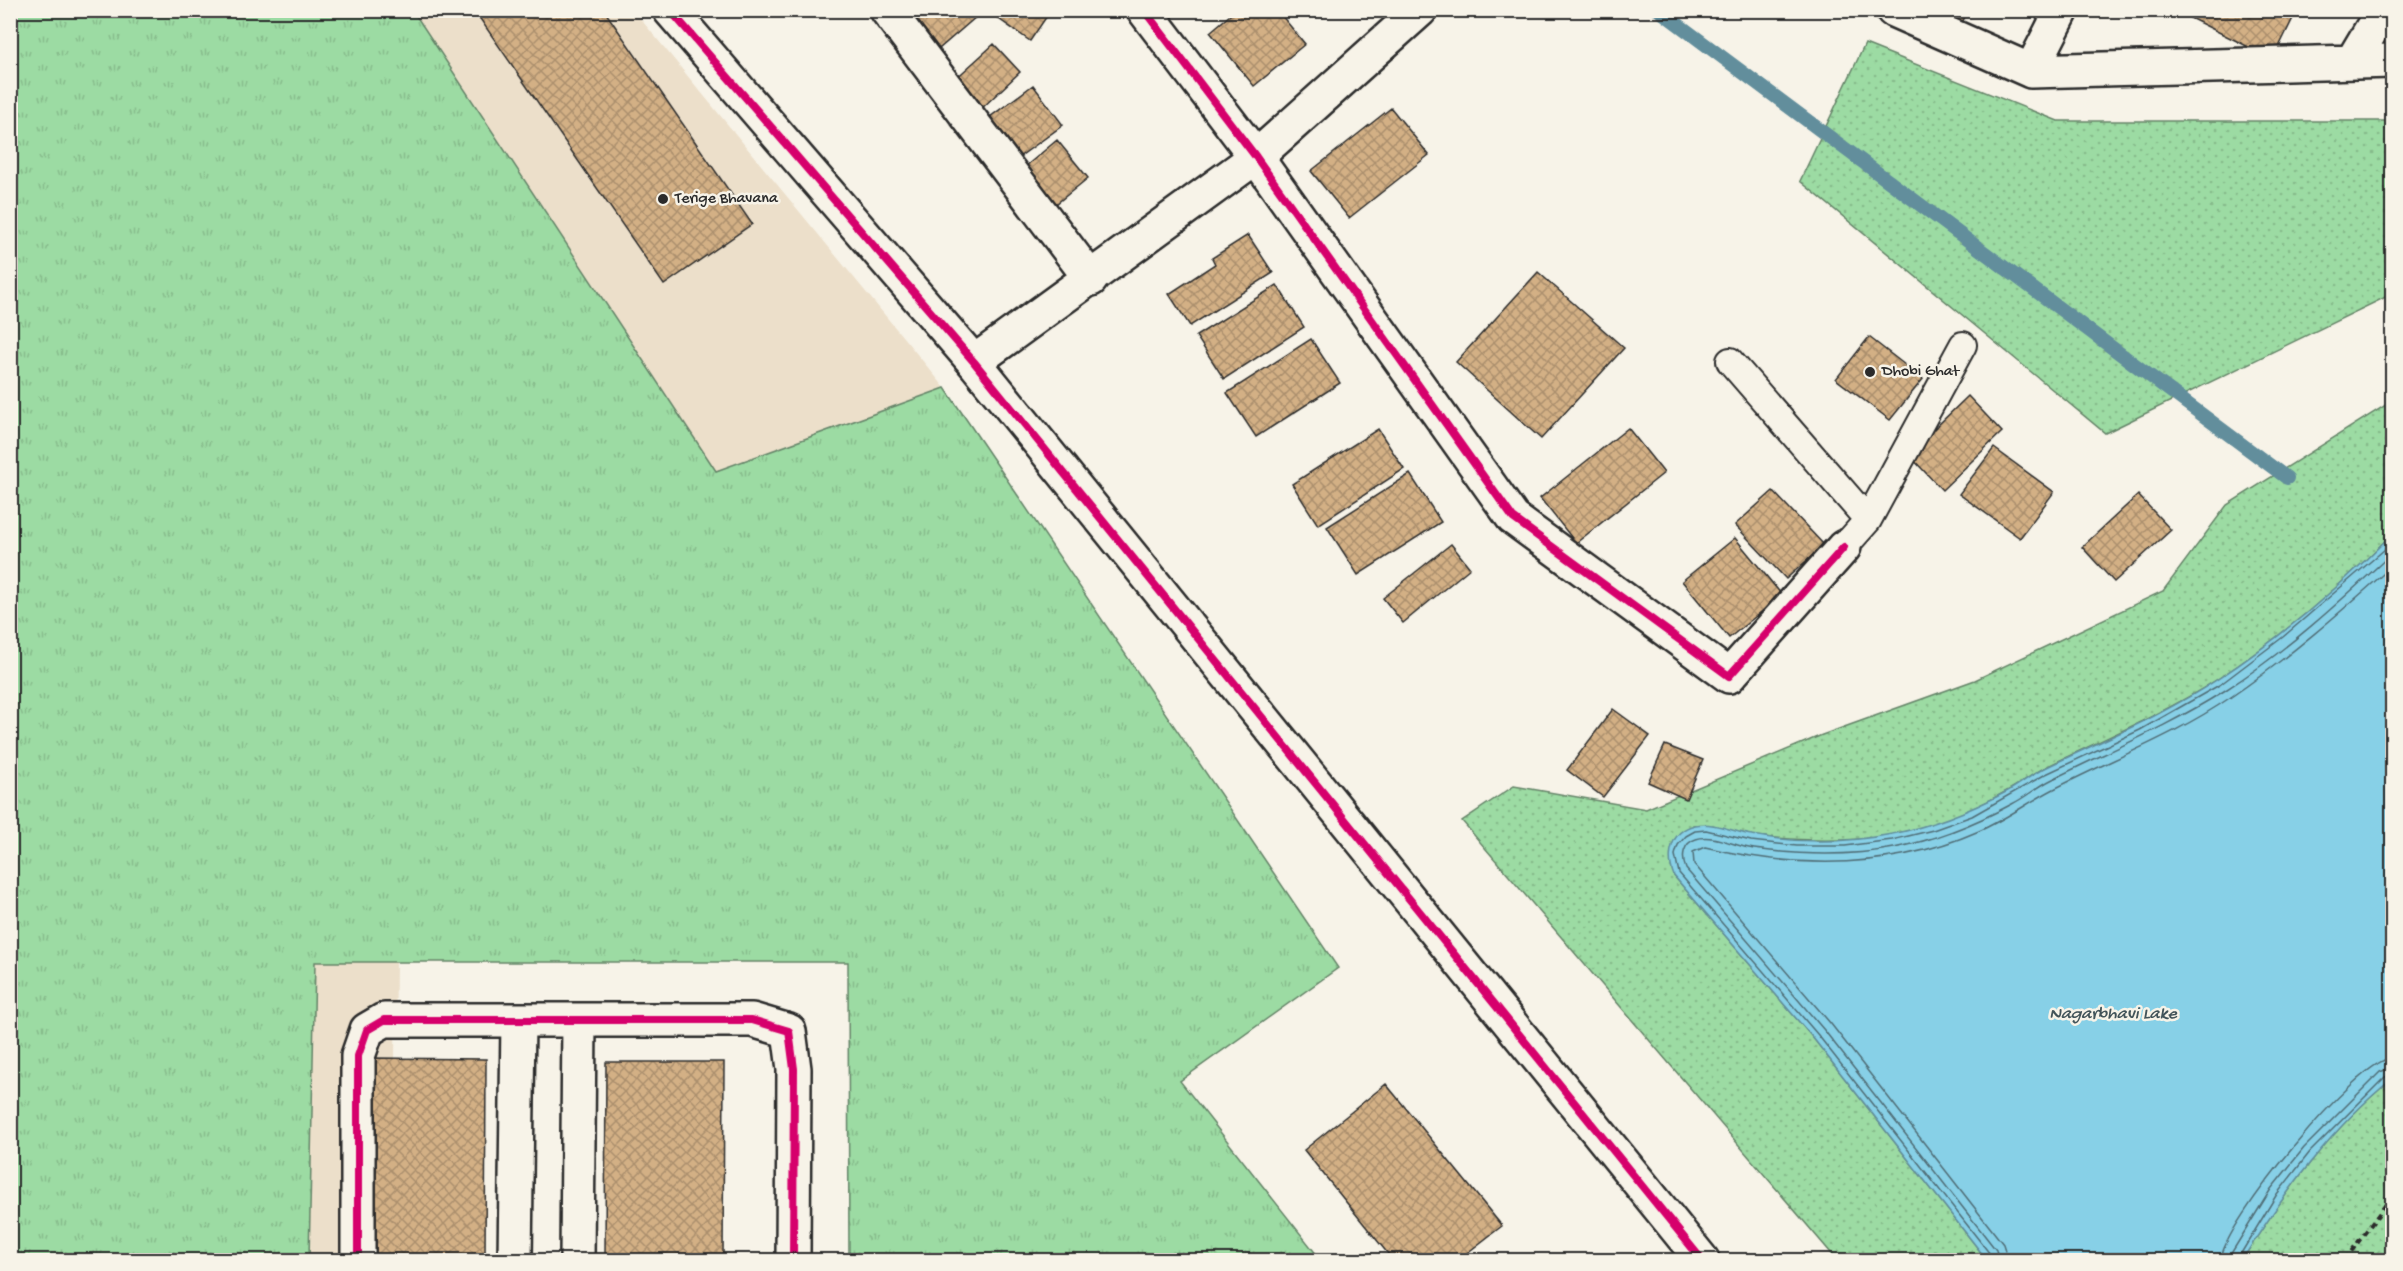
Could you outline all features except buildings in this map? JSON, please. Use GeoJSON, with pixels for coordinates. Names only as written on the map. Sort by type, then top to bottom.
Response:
{"type":"FeatureCollection","features":[{"type":"Feature","properties":{"kind":"street"},"geometry":{"type":"LineString","coordinates":[[670,10],[974,362],[1702,1260]]}},
{"type":"Feature","properties":{"kind":"street"},"geometry":{"type":"LineString","coordinates":[[887,10],[1091,279]]}},
{"type":"Feature","properties":{"kind":"street"},"geometry":{"type":"LineString","coordinates":[[1144,10],[1256,157],[1513,518],[1729,676],[1844,547]]}},
{"type":"Feature","properties":{"kind":"street"},"geometry":{"type":"LineString","coordinates":[[974,362],[1256,157],[1420,10]]}},
{"type":"Feature","properties":{"kind":"street"},"geometry":{"type":"LineString","coordinates":[[1893,10],[2031,71],[2392,61]]}},
{"type":"Feature","properties":{"kind":"street"},"geometry":{"type":"LineString","coordinates":[[2031,71],[2062,10]]}},
{"type":"Feature","properties":{"kind":"street"},"geometry":{"type":"LineString","coordinates":[[2352,62],[2383,10]]}},
{"type":"Feature","properties":{"kind":"street"},"geometry":{"type":"LineString","coordinates":[[358,1260],[358,1056],[368,1030],[384,1020],[752,1020],[789,1031],[794,1070],[793,1260]]}},
{"type":"Feature","properties":{"kind":"street"},"geometry":{"type":"LineString","coordinates":[[515,1260],[518,1020]]}},
{"type":"Feature","properties":{"kind":"street"},"geometry":{"type":"LineString","coordinates":[[577,1260],[579,1020]]}},
{"type":"Feature","properties":{"kind":"lane"},"geometry":{"type":"LineString","coordinates":[[1844,547],[1868,520],[1963,345]]}},
{"type":"Feature","properties":{"kind":"lane"},"geometry":{"type":"LineString","coordinates":[[1730,361],[1868,520]]}},
{"type":"Feature","properties":{"kind":"path"},"geometry":{"type":"LineString","coordinates":[[2344,1260],[2392,1196]]}},
{"type":"Feature","properties":{"kind":"shaded area","name":"Terige Bhavana"},"geometry":{"type":"Polygon","coordinates":[[[413,11],[634,11],[945,388],[716,471],[413,11]]]}},
{"type":"Feature","properties":{"kind":"shaded area"},"geometry":{"type":"Polygon","coordinates":[[[314,962],[396,962],[393,1260],[309,1260],[314,962]]]}},
{"type":"Feature","properties":{"kind":"green space"},"geometry":{"type":"Polygon","coordinates":[[[10,11],[413,11],[716,471],[945,388],[1338,968],[1180,1081],[1321,1260],[849,1260],[848,962],[315,962],[309,1260],[11,1260],[10,11]]]}},
{"type":"Feature","properties":{"kind":"green space"},"geometry":{"type":"Polygon","coordinates":[[[1865,44],[2058,121],[2392,121],[2392,294],[2105,433],[1800,181],[1865,44]]]}},
{"type":"Feature","properties":{"kind":"green space"},"geometry":{"type":"Polygon","coordinates":[[[2392,401],[2392,534],[2352,573],[2287,629],[2197,692],[2044,768],[1978,806],[1906,832],[1857,839],[1806,840],[1755,836],[1717,827],[1693,825],[1674,876],[1813,1038],[1987,1260],[1837,1260],[1462,821],[1514,786],[1646,809],[1822,735],[1975,680],[2163,591],[2227,505],[2392,401]]]}},
{"type":"Feature","properties":{"kind":"green space"},"geometry":{"type":"Polygon","coordinates":[[[2392,1079],[2392,1260],[2242,1260],[2274,1211],[2328,1141],[2369,1098],[2392,1079]]]}},
{"type":"Feature","properties":{"kind":"water","name":"Nagarbhavi Lake"},"geometry":{"type":"Polygon","coordinates":[[[2392,534],[2392,1079],[2369,1098],[2328,1141],[2274,1211],[2242,1260],[1987,1260],[1813,1038],[1674,876],[1670,860],[1675,838],[1687,828],[1702,824],[1752,835],[1787,839],[1822,841],[1857,839],[1907,831],[1965,812],[2006,792],[2045,768],[2155,716],[2218,679],[2309,611],[2392,534]]]}},
{"type":"Feature","properties":{"kind":"waterway"},"geometry":{"type":"LineString","coordinates":[[1659,10],[2287,478]]}},
{"type":"Feature","properties":{"kind":"cycle path"},"geometry":{"type":"LineString","coordinates":[[670,10],[974,362],[1702,1260]]}},
{"type":"Feature","properties":{"kind":"cycle path"},"geometry":{"type":"LineString","coordinates":[[1144,10],[1256,157],[1513,518],[1729,676],[1844,547]]}},
{"type":"Feature","properties":{"kind":"cycle path"},"geometry":{"type":"LineString","coordinates":[[358,1260],[358,1056],[367,1030],[384,1020],[752,1020],[789,1031],[794,1069],[793,1260]]}},
{"type":"Feature","properties":{"kind":"place","name":"Terige Bhavana"},"geometry":{"type":"Point","coordinates":[663,199]}},
{"type":"Feature","properties":{"kind":"place","name":"Dhobi Ghat"},"geometry":{"type":"Point","coordinates":[1870,372]}}]}
